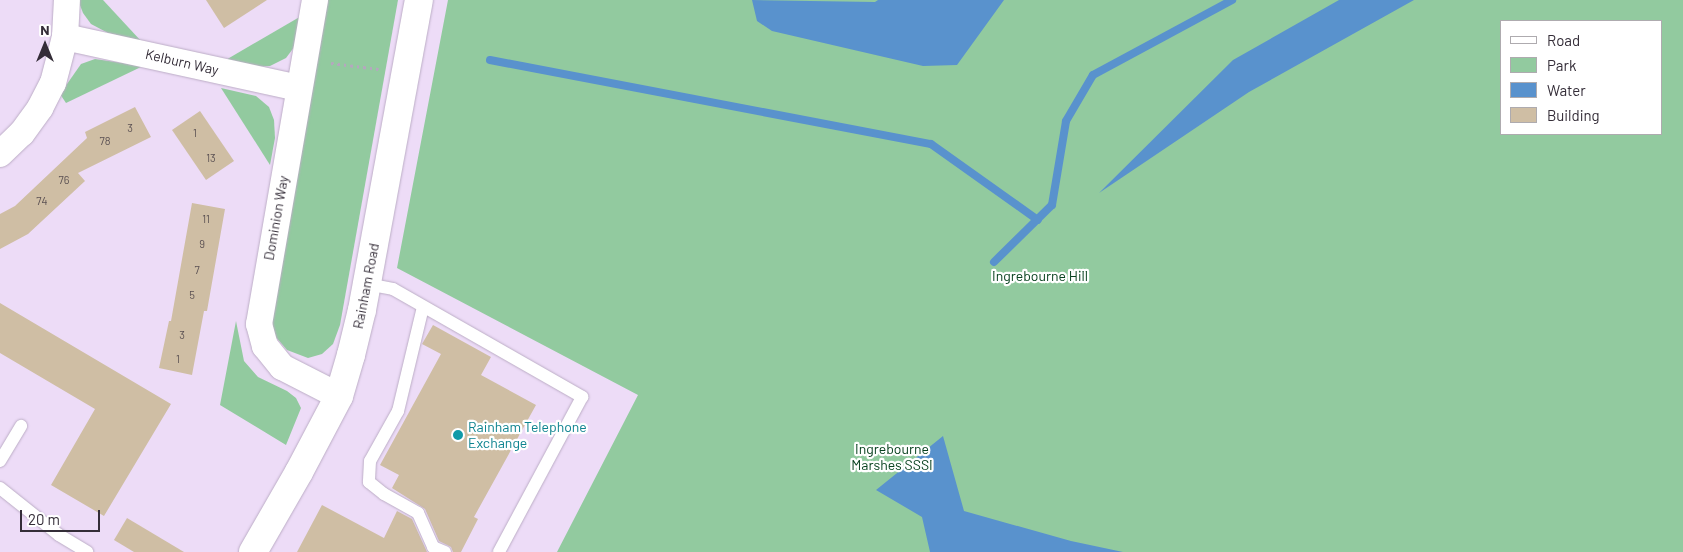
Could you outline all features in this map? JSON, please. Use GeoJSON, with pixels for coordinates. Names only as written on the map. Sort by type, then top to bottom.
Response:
{"type":"FeatureCollection","features":[{"type":"Feature","properties":{"kind":"main road","name":"Rainham Road"},"geometry":{"type":"LineString","coordinates":[[252,552],[299,472],[338,396],[351,355],[367,284],[419,0]]}},
{"type":"Feature","properties":{"kind":"street"},"geometry":{"type":"LineString","coordinates":[[0,154],[22,133],[40,108],[53,83],[65,37],[67,0]]}},
{"type":"Feature","properties":{"kind":"street","name":"Dominion Way"},"geometry":{"type":"LineString","coordinates":[[315,0],[261,304],[260,330],[264,346],[272,358],[282,367],[338,396]]}},
{"type":"Feature","properties":{"kind":"street","name":"Kelburn Way"},"geometry":{"type":"LineString","coordinates":[[65,37],[298,88]]}},
{"type":"Feature","properties":{"kind":"lane"},"geometry":{"type":"LineString","coordinates":[[367,284],[393,289],[582,397],[499,552]]}},
{"type":"Feature","properties":{"kind":"lane"},"geometry":{"type":"LineString","coordinates":[[423,307],[398,411],[370,461],[369,482],[384,494],[418,513],[433,547],[445,552]]}},
{"type":"Feature","properties":{"kind":"lane"},"geometry":{"type":"LineString","coordinates":[[0,461],[22,426]]}},
{"type":"Feature","properties":{"kind":"lane"},"geometry":{"type":"LineString","coordinates":[[0,488],[59,535],[87,552]]}},
{"type":"Feature","properties":{"kind":"path"},"geometry":{"type":"LineString","coordinates":[[303,59],[386,70]]}},
{"type":"Feature","properties":{"kind":"green space"},"geometry":{"type":"Polygon","coordinates":[[[78,0],[103,0],[141,41],[108,33],[91,24],[83,13],[78,0]]]}},
{"type":"Feature","properties":{"kind":"green space"},"geometry":{"type":"Polygon","coordinates":[[[325,0],[398,0],[340,325],[333,344],[322,354],[308,358],[287,350],[274,335],[270,312],[325,0]]]}},
{"type":"Feature","properties":{"kind":"green space","name":"Ingrebourne Hill"},"geometry":{"type":"Polygon","coordinates":[[[448,0],[1683,0],[1683,552],[557,552],[638,395],[397,268],[448,0]]]}},
{"type":"Feature","properties":{"kind":"green space"},"geometry":{"type":"Polygon","coordinates":[[[303,15],[295,46],[286,58],[270,66],[252,67],[224,61],[303,15]]]}},
{"type":"Feature","properties":{"kind":"green space"},"geometry":{"type":"Polygon","coordinates":[[[95,59],[143,66],[66,103],[60,94],[81,64],[95,59]]]}},
{"type":"Feature","properties":{"kind":"green space"},"geometry":{"type":"Polygon","coordinates":[[[221,88],[256,96],[269,107],[274,120],[275,138],[270,165],[221,88]]]}},
{"type":"Feature","properties":{"kind":"green space"},"geometry":{"type":"Polygon","coordinates":[[[236,321],[244,361],[258,377],[287,391],[296,398],[301,408],[286,445],[220,405],[236,321]]]}},
{"type":"Feature","properties":{"kind":"water"},"geometry":{"type":"Polygon","coordinates":[[[752,0],[875,2],[878,0],[1004,0],[957,65],[923,66],[772,31],[757,21],[752,0]]]}},
{"type":"Feature","properties":{"kind":"water"},"geometry":{"type":"Polygon","coordinates":[[[1339,0],[1414,0],[1249,92],[1099,193],[1233,60],[1339,0]]]}},
{"type":"Feature","properties":{"kind":"water"},"geometry":{"type":"Polygon","coordinates":[[[943,436],[964,511],[1071,541],[1123,552],[930,552],[922,517],[876,490],[943,436]]]}},
{"type":"Feature","properties":{"kind":"building"},"geometry":{"type":"Polygon","coordinates":[[[206,0],[267,0],[224,28],[206,0]]]}},
{"type":"Feature","properties":{"kind":"building"},"geometry":{"type":"Polygon","coordinates":[[[135,107],[151,137],[78,173],[85,181],[28,234],[0,249],[0,214],[15,206],[87,138],[85,132],[135,107]]]}},
{"type":"Feature","properties":{"kind":"building"},"geometry":{"type":"Polygon","coordinates":[[[200,111],[234,161],[206,180],[172,130],[200,111]]]}},
{"type":"Feature","properties":{"kind":"building"},"geometry":{"type":"Polygon","coordinates":[[[192,203],[225,209],[207,311],[204,311],[192,375],[159,368],[169,321],[171,321],[192,203]]]}},
{"type":"Feature","properties":{"kind":"building"},"geometry":{"type":"Polygon","coordinates":[[[0,303],[171,404],[104,516],[51,485],[95,409],[0,353],[0,303]]]}},
{"type":"Feature","properties":{"kind":"building","name":"Rainham Telephone Exchange"},"geometry":{"type":"Polygon","coordinates":[[[433,325],[491,357],[481,375],[536,405],[474,517],[478,519],[461,552],[453,552],[451,547],[439,541],[425,509],[392,488],[399,475],[380,465],[441,354],[422,344],[433,325]]]}},
{"type":"Feature","properties":{"kind":"building"},"geometry":{"type":"Polygon","coordinates":[[[322,505],[384,538],[397,511],[412,519],[427,552],[297,552],[322,505]]]}},
{"type":"Feature","properties":{"kind":"building"},"geometry":{"type":"Polygon","coordinates":[[[127,518],[184,552],[134,552],[114,540],[127,518]]]}},
{"type":"Feature","properties":{"kind":"waterway"},"geometry":{"type":"LineString","coordinates":[[994,262],[1052,205],[1066,121],[1093,75],[1232,0]]}},
{"type":"Feature","properties":{"kind":"waterway"},"geometry":{"type":"LineString","coordinates":[[490,60],[931,144],[1038,220]]}},
{"type":"Feature","properties":{"kind":"place","name":"Rainham Telephone Exchange"},"geometry":{"type":"Point","coordinates":[458,435]}},
{"type":"Feature","properties":{"kind":"park label","name":"Ingrebourne Marshes SSSI"},"geometry":{"type":"Point","coordinates":[892,458]}}]}
